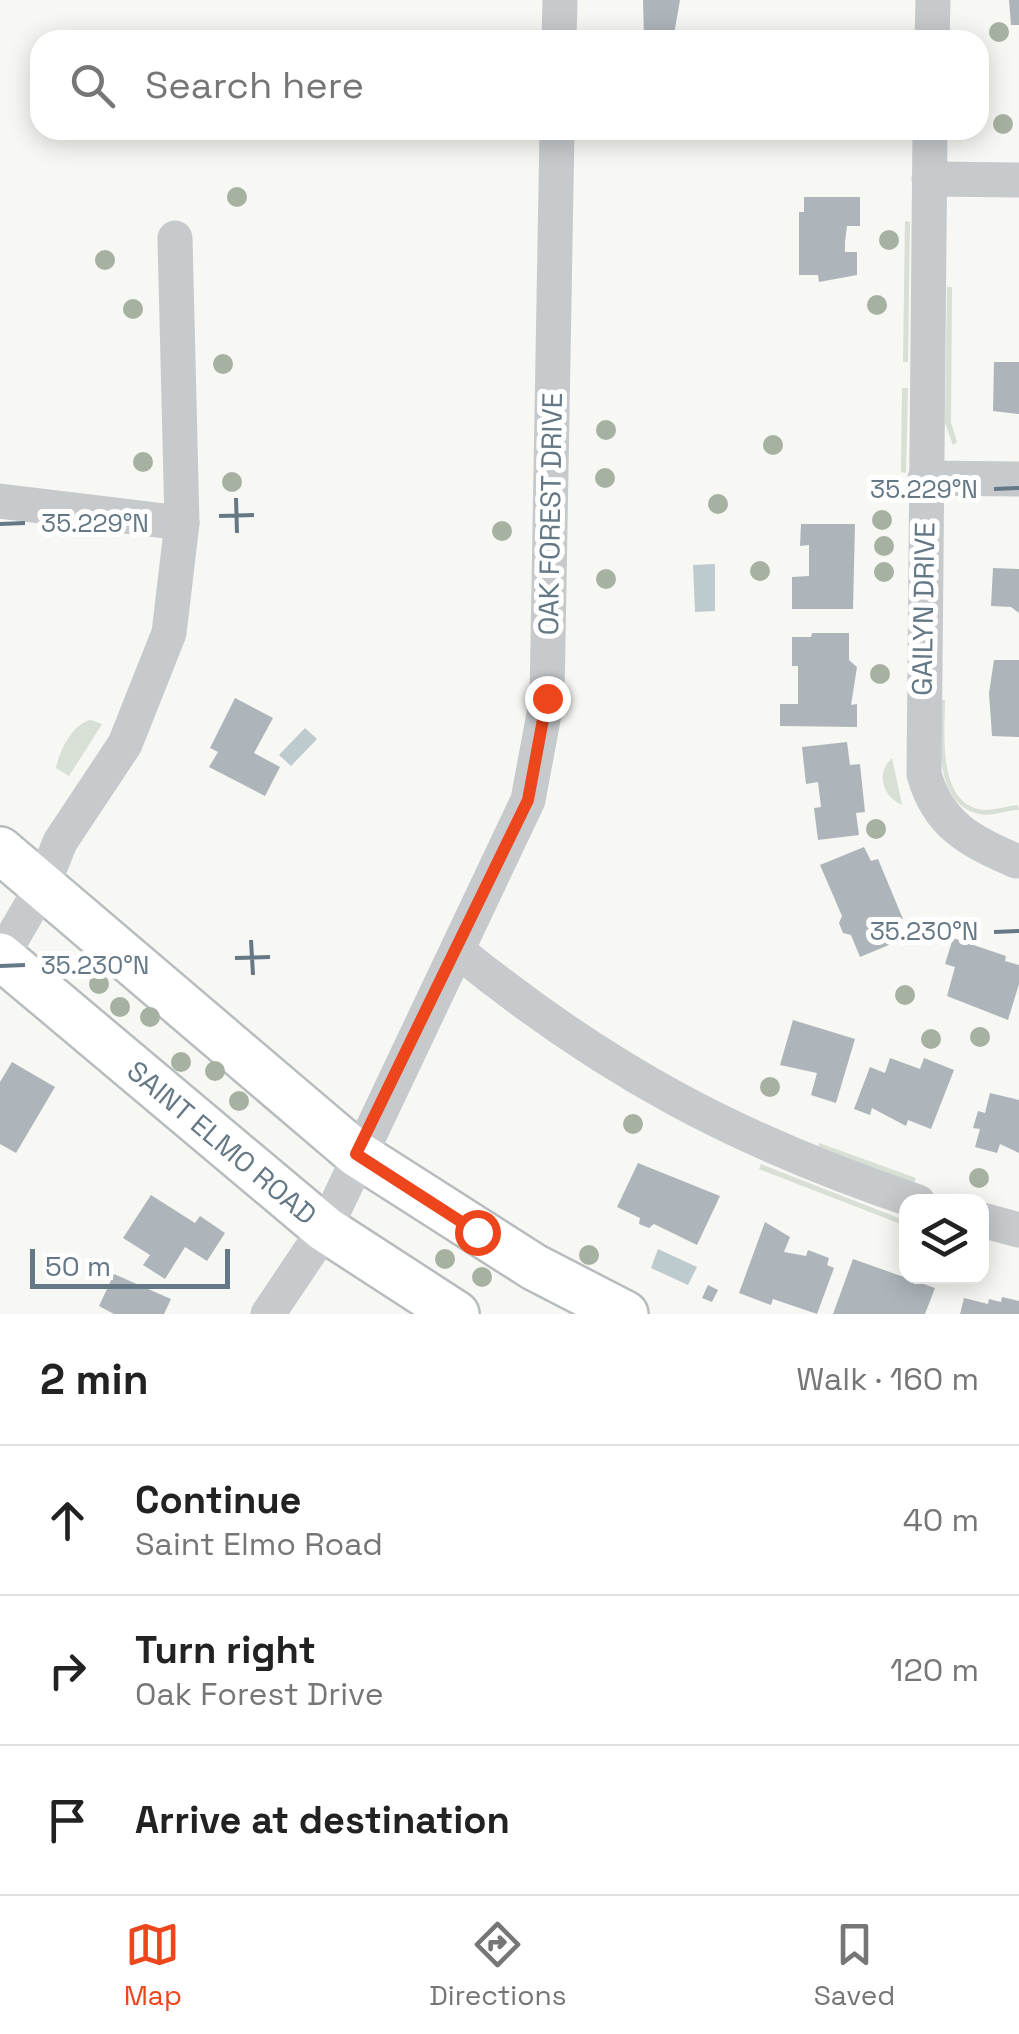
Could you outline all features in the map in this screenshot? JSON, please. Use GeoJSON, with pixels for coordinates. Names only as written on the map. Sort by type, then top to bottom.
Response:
{"type":"FeatureCollection","features":[{"type":"Feature","properties":{"kind":"main road"},"geometry":{"type":"LineString","coordinates":[[0,850],[356,1154],[534,1267],[625,1314]]}},
{"type":"Feature","properties":{"kind":"main road","name":"SAINT ELMO ROAD"},"geometry":{"type":"LineString","coordinates":[[0,957],[325,1229],[456,1314]]}},
{"type":"Feature","properties":{"kind":"street"},"geometry":{"type":"LineString","coordinates":[[559,30],[560,0]]}},
{"type":"Feature","properties":{"kind":"street"},"geometry":{"type":"LineString","coordinates":[[932,0],[932,30]]}},
{"type":"Feature","properties":{"kind":"street","name":"OAK FOREST DRIVE"},"geometry":{"type":"LineString","coordinates":[[268,1314],[325,1229],[356,1154],[458,951],[528,800],[547,698],[558,140]]}},
{"type":"Feature","properties":{"kind":"street","name":"GAILYN DRIVE"},"geometry":{"type":"LineString","coordinates":[[930,140],[924,774],[937,809],[948,823],[975,843],[1016,861]]}},
{"type":"Feature","properties":{"kind":"street"},"geometry":{"type":"LineString","coordinates":[[929,179],[1019,180]]}},
{"type":"Feature","properties":{"kind":"street"},"geometry":{"type":"LineString","coordinates":[[0,957],[43,884],[60,842],[110,770],[145,703],[169,633],[182,523],[175,238]]}},
{"type":"Feature","properties":{"kind":"street"},"geometry":{"type":"LineString","coordinates":[[925,478],[1019,479]]}},
{"type":"Feature","properties":{"kind":"street"},"geometry":{"type":"LineString","coordinates":[[0,501],[182,523]]}},
{"type":"Feature","properties":{"kind":"street"},"geometry":{"type":"LineString","coordinates":[[458,951],[538,1015],[679,1103],[802,1160],[899,1195]]}},
{"type":"Feature","properties":{"kind":"street"},"geometry":{"type":"LineString","coordinates":[[989,1222],[1019,1230]]}},
{"type":"Feature","properties":{"kind":"shaded area"},"geometry":{"type":"Polygon","coordinates":[[[905,221],[910,222],[908,362],[903,362],[905,221]]]}},
{"type":"Feature","properties":{"kind":"shaded area"},"geometry":{"type":"Polygon","coordinates":[[[947,287],[952,287],[951,423],[957,442],[953,445],[945,423],[947,287]]]}},
{"type":"Feature","properties":{"kind":"shaded area"},"geometry":{"type":"Polygon","coordinates":[[[902,388],[908,388],[906,473],[901,472],[902,388]]]}},
{"type":"Feature","properties":{"kind":"shaded area"},"geometry":{"type":"Polygon","coordinates":[[[715,564],[715,611],[695,612],[693,565],[715,564]]]}},
{"type":"Feature","properties":{"kind":"shaded area"},"geometry":{"type":"Polygon","coordinates":[[[940,700],[945,700],[946,762],[956,792],[965,803],[978,809],[1018,805],[1019,810],[979,814],[964,808],[954,797],[942,766],[940,700]]]}},
{"type":"Feature","properties":{"kind":"shaded area"},"geometry":{"type":"Polygon","coordinates":[[[91,720],[102,724],[69,776],[56,768],[60,754],[73,732],[91,720]]]}},
{"type":"Feature","properties":{"kind":"shaded area"},"geometry":{"type":"Polygon","coordinates":[[[305,728],[317,739],[291,766],[279,755],[305,728]]]}},
{"type":"Feature","properties":{"kind":"shaded area"},"geometry":{"type":"Polygon","coordinates":[[[892,758],[902,805],[890,796],[884,784],[884,771],[892,758]]]}},
{"type":"Feature","properties":{"kind":"shaded area"},"geometry":{"type":"Polygon","coordinates":[[[819,1143],[916,1178],[914,1183],[818,1148],[819,1143]]]}},
{"type":"Feature","properties":{"kind":"shaded area"},"geometry":{"type":"Polygon","coordinates":[[[761,1164],[899,1218],[899,1223],[759,1169],[761,1164]]]}},
{"type":"Feature","properties":{"kind":"shaded area"},"geometry":{"type":"Polygon","coordinates":[[[658,1249],[697,1267],[688,1285],[651,1268],[658,1249]]]}},
{"type":"Feature","properties":{"kind":"building"},"geometry":{"type":"Polygon","coordinates":[[[643,0],[680,0],[675,30],[644,30],[643,0]]]}},
{"type":"Feature","properties":{"kind":"building"},"geometry":{"type":"Polygon","coordinates":[[[1009,0],[1019,0],[1019,25],[1011,25],[1009,0]]]}},
{"type":"Feature","properties":{"kind":"building"},"geometry":{"type":"Polygon","coordinates":[[[804,197],[860,197],[860,226],[847,226],[845,242],[845,252],[857,252],[857,275],[819,282],[818,275],[799,275],[799,212],[804,212],[804,197]]]}},
{"type":"Feature","properties":{"kind":"building"},"geometry":{"type":"Polygon","coordinates":[[[994,362],[1019,362],[1019,414],[993,411],[994,362]]]}},
{"type":"Feature","properties":{"kind":"building"},"geometry":{"type":"Polygon","coordinates":[[[801,524],[855,524],[853,609],[792,609],[792,577],[809,576],[809,545],[800,546],[801,524]]]}},
{"type":"Feature","properties":{"kind":"building"},"geometry":{"type":"Polygon","coordinates":[[[993,568],[1019,569],[1019,613],[1011,607],[991,606],[993,568]]]}},
{"type":"Feature","properties":{"kind":"building"},"geometry":{"type":"Polygon","coordinates":[[[812,633],[849,633],[849,660],[857,667],[851,705],[857,704],[857,727],[780,726],[780,704],[798,704],[798,666],[792,666],[792,637],[811,637],[812,633]]]}},
{"type":"Feature","properties":{"kind":"building"},"geometry":{"type":"Polygon","coordinates":[[[994,660],[1019,660],[1019,737],[992,736],[989,693],[994,660]]]}},
{"type":"Feature","properties":{"kind":"building"},"geometry":{"type":"Polygon","coordinates":[[[235,698],[273,718],[254,753],[280,767],[265,796],[209,767],[218,752],[210,748],[235,698]]]}},
{"type":"Feature","properties":{"kind":"building"},"geometry":{"type":"Polygon","coordinates":[[[847,742],[850,765],[860,764],[865,812],[856,813],[859,835],[818,840],[814,808],[821,807],[818,782],[806,784],[802,747],[847,742]]]}},
{"type":"Feature","properties":{"kind":"building"},"geometry":{"type":"Polygon","coordinates":[[[864,847],[871,861],[878,859],[903,919],[894,923],[901,940],[860,957],[851,935],[843,933],[839,923],[842,916],[820,865],[864,847]]]}},
{"type":"Feature","properties":{"kind":"building"},"geometry":{"type":"Polygon","coordinates":[[[953,938],[1006,956],[1005,961],[1019,965],[1019,984],[1008,1020],[947,996],[955,967],[945,964],[953,938]]]}},
{"type":"Feature","properties":{"kind":"building"},"geometry":{"type":"Polygon","coordinates":[[[793,1020],[855,1039],[836,1103],[811,1095],[817,1073],[780,1065],[793,1020]]]}},
{"type":"Feature","properties":{"kind":"building"},"geometry":{"type":"Polygon","coordinates":[[[890,1058],[920,1069],[924,1058],[954,1070],[931,1129],[908,1120],[906,1126],[872,1108],[870,1115],[854,1109],[870,1067],[885,1073],[890,1058]]]}},
{"type":"Feature","properties":{"kind":"building"},"geometry":{"type":"Polygon","coordinates":[[[12,1062],[55,1087],[16,1153],[0,1144],[0,1082],[12,1062]]]}},
{"type":"Feature","properties":{"kind":"building"},"geometry":{"type":"Polygon","coordinates":[[[990,1093],[1019,1100],[1019,1153],[1000,1144],[997,1153],[975,1147],[980,1129],[973,1128],[978,1111],[985,1113],[990,1093]]]}},
{"type":"Feature","properties":{"kind":"building"},"geometry":{"type":"Polygon","coordinates":[[[638,1163],[720,1196],[697,1245],[654,1224],[649,1228],[639,1224],[640,1218],[617,1207],[638,1163]]]}},
{"type":"Feature","properties":{"kind":"building"},"geometry":{"type":"Polygon","coordinates":[[[151,1195],[195,1223],[200,1216],[225,1233],[207,1261],[185,1247],[165,1279],[143,1265],[150,1255],[123,1238],[151,1195]]]}},
{"type":"Feature","properties":{"kind":"building"},"geometry":{"type":"Polygon","coordinates":[[[765,1222],[790,1237],[784,1252],[806,1256],[808,1250],[829,1258],[827,1265],[834,1268],[817,1314],[773,1299],[771,1305],[739,1293],[765,1222]]]}},
{"type":"Feature","properties":{"kind":"building"},"geometry":{"type":"Polygon","coordinates":[[[853,1259],[899,1275],[899,1284],[935,1288],[925,1314],[833,1314],[853,1259]]]}},
{"type":"Feature","properties":{"kind":"building"},"geometry":{"type":"Polygon","coordinates":[[[114,1274],[171,1299],[164,1314],[114,1314],[99,1306],[114,1274]]]}},
{"type":"Feature","properties":{"kind":"building"},"geometry":{"type":"Polygon","coordinates":[[[708,1285],[718,1290],[712,1302],[702,1298],[708,1285]]]}},
{"type":"Feature","properties":{"kind":"building"},"geometry":{"type":"Polygon","coordinates":[[[1002,1297],[1019,1301],[1019,1314],[960,1314],[964,1298],[988,1304],[989,1299],[1001,1302],[1002,1297]]]}},
{"type":"Feature","properties":{"kind":"route"},"geometry":{"type":"LineString","coordinates":[[477,1232],[356,1154],[458,951],[528,800],[547,698]]}}]}
